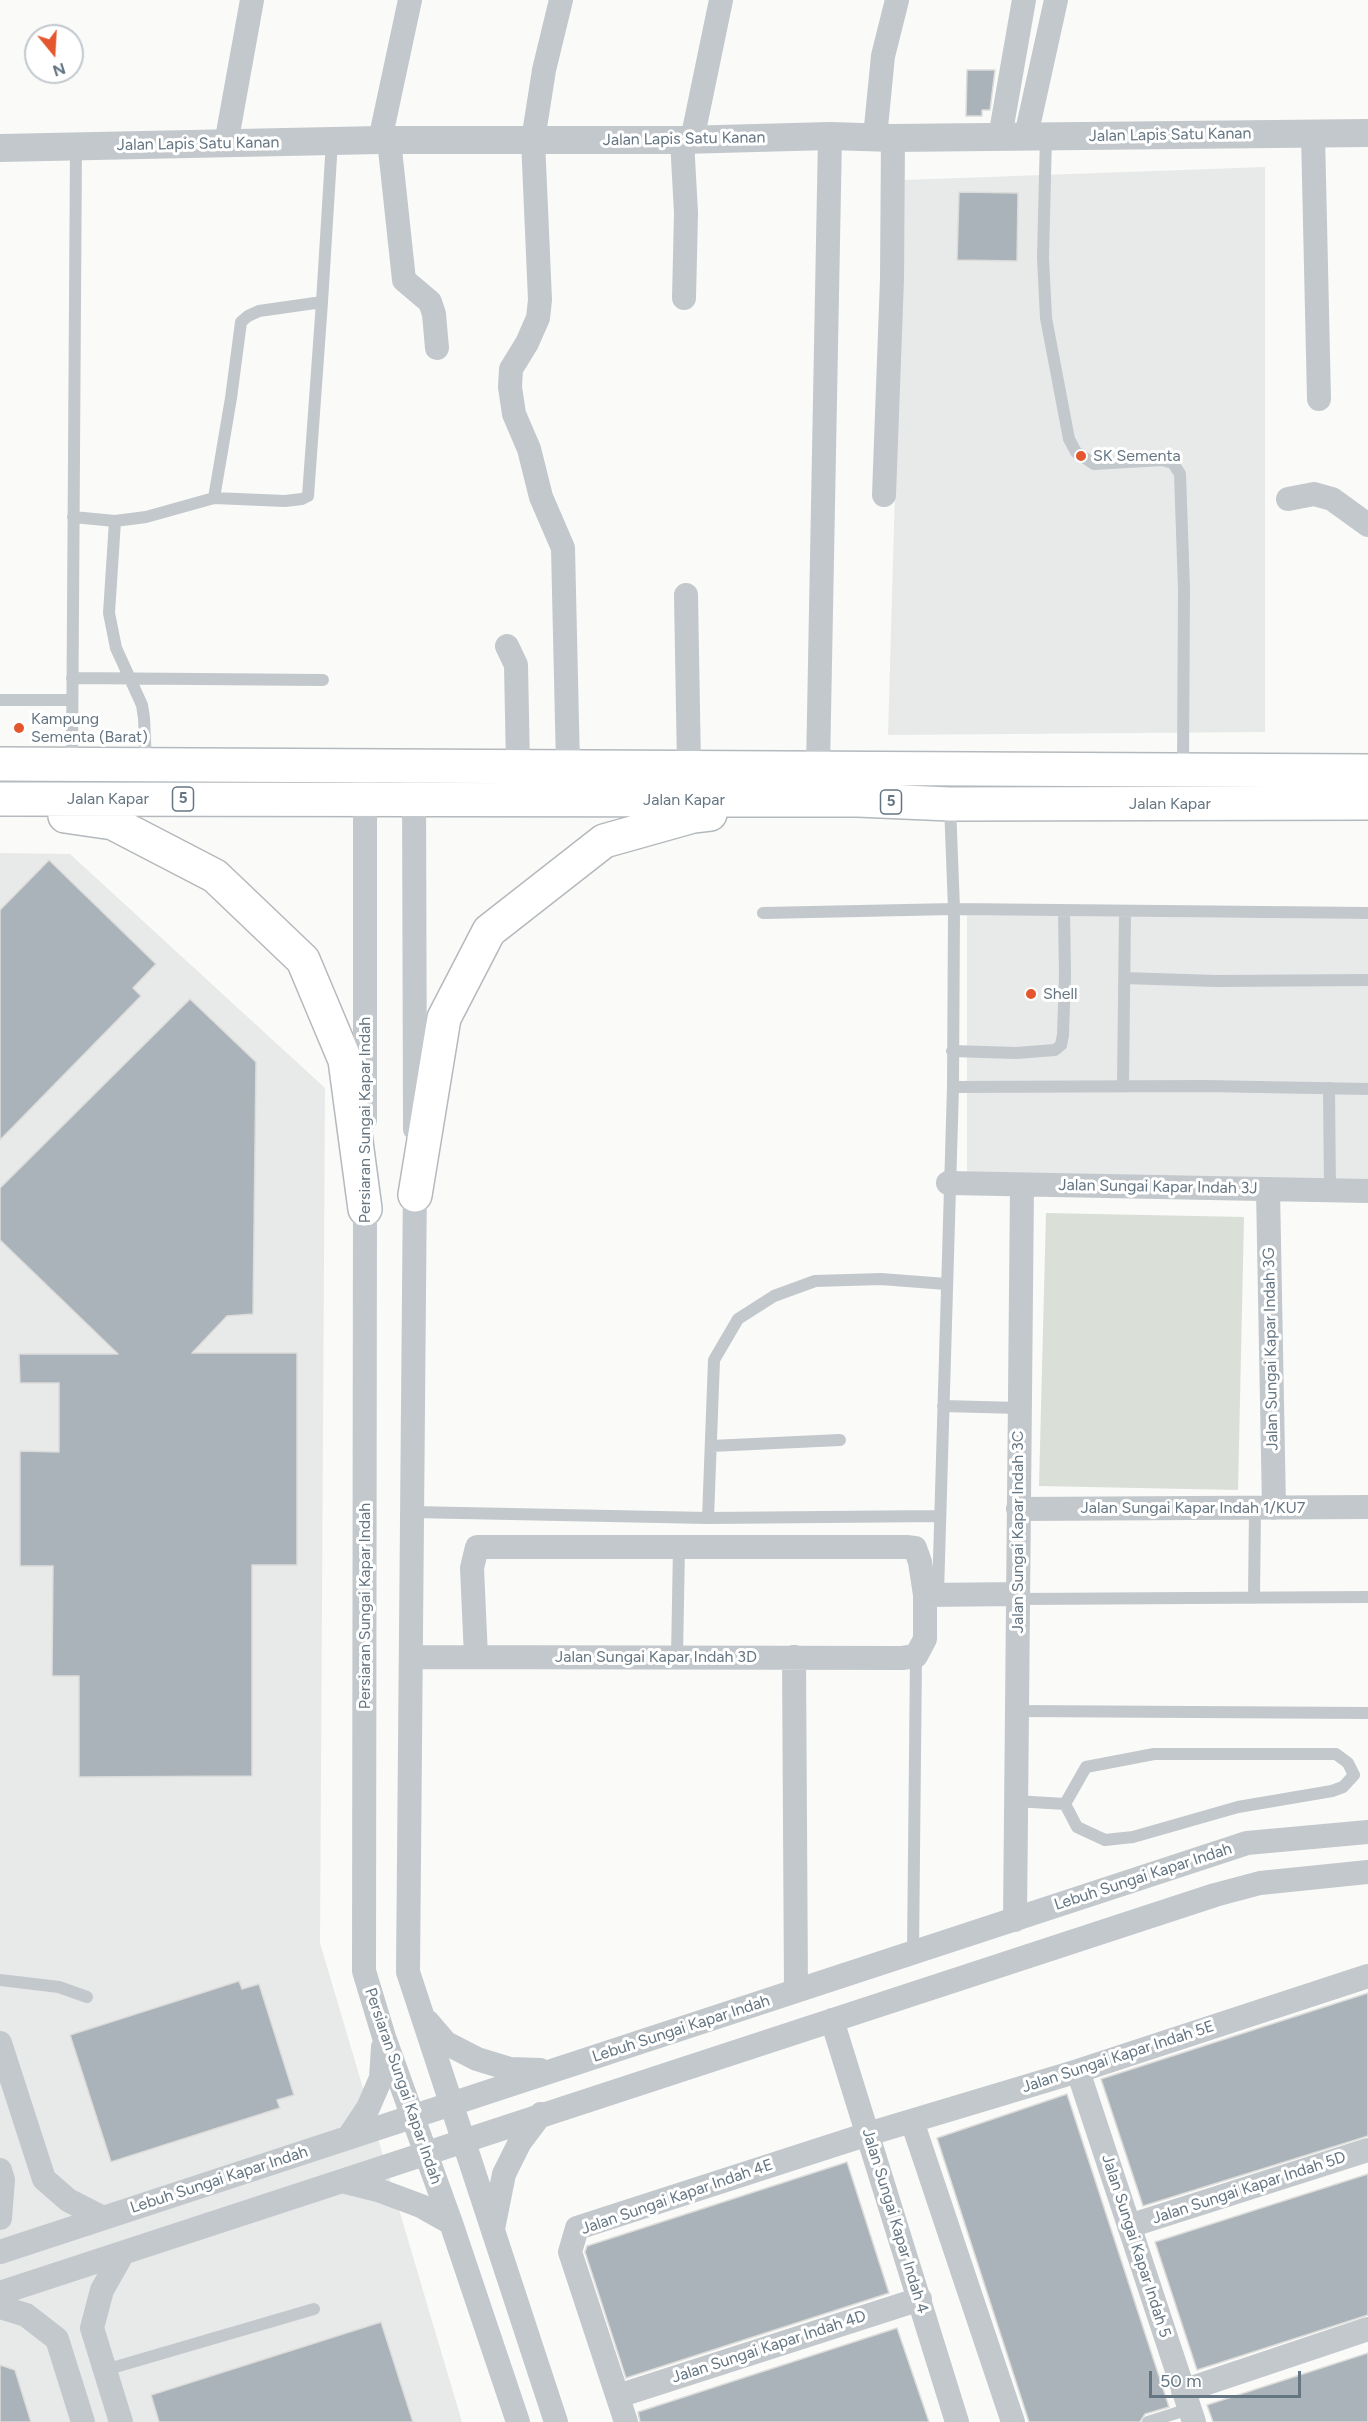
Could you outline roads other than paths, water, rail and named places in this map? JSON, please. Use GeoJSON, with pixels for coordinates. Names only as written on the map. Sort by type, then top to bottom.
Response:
{"type":"FeatureCollection","features":[{"type":"Feature","properties":{"kind":"highway","name":"Jalan Kapar"},"geometry":{"type":"LineString","coordinates":[[0,764],[1368,771]]}},
{"type":"Feature","properties":{"kind":"highway","name":"Jalan Kapar"},"geometry":{"type":"LineString","coordinates":[[0,799],[858,800],[950,804],[1368,803]]}},
{"type":"Feature","properties":{"kind":"highway"},"geometry":{"type":"LineString","coordinates":[[415,1195],[444,1018],[489,931],[604,841],[693,816],[858,800]]}},
{"type":"Feature","properties":{"kind":"highway"},"geometry":{"type":"LineString","coordinates":[[0,806],[113,823],[215,876],[303,960],[345,1060],[365,1209]]}},
{"type":"Feature","properties":{"kind":"street"},"geometry":{"type":"LineString","coordinates":[[226,144],[252,0]]}},
{"type":"Feature","properties":{"kind":"street"},"geometry":{"type":"LineString","coordinates":[[410,0],[385,140],[404,280],[430,302],[434,314],[437,348]]}},
{"type":"Feature","properties":{"kind":"street"},"geometry":{"type":"LineString","coordinates":[[561,0],[544,70],[532,140],[540,300],[538,318],[528,343],[511,369],[510,387],[514,414],[529,449],[541,497],[562,548],[568,766]]}},
{"type":"Feature","properties":{"kind":"street"},"geometry":{"type":"LineString","coordinates":[[684,298],[687,140],[721,0]]}},
{"type":"Feature","properties":{"kind":"street"},"geometry":{"type":"LineString","coordinates":[[884,495],[892,279],[884,138],[883,56],[897,0]]}},
{"type":"Feature","properties":{"kind":"street"},"geometry":{"type":"LineString","coordinates":[[1024,0],[1024,136]]}},
{"type":"Feature","properties":{"kind":"street"},"geometry":{"type":"LineString","coordinates":[[1024,136],[1056,0]]}},
{"type":"Feature","properties":{"kind":"street","name":"Jalan Lapis Satu Kanan"},"geometry":{"type":"LineString","coordinates":[[0,148],[385,140],[687,140],[830,136],[884,138],[1368,133]]}},
{"type":"Feature","properties":{"kind":"street"},"geometry":{"type":"LineString","coordinates":[[1313,134],[1319,399]]}},
{"type":"Feature","properties":{"kind":"street"},"geometry":{"type":"LineString","coordinates":[[818,768],[830,136]]}},
{"type":"Feature","properties":{"kind":"street"},"geometry":{"type":"LineString","coordinates":[[1288,500],[1314,494],[1332,499],[1368,525]]}},
{"type":"Feature","properties":{"kind":"street"},"geometry":{"type":"LineString","coordinates":[[686,595],[689,767]]}},
{"type":"Feature","properties":{"kind":"street"},"geometry":{"type":"LineString","coordinates":[[507,646],[516,665],[518,766]]}},
{"type":"Feature","properties":{"kind":"street","name":"Persiaran Sungai Kapar Indah"},"geometry":{"type":"LineString","coordinates":[[365,765],[364,1971],[384,2037],[451,2223],[518,2422]]}},
{"type":"Feature","properties":{"kind":"street"},"geometry":{"type":"LineString","coordinates":[[415,765],[415,1195],[408,1972],[556,2422]]}},
{"type":"Feature","properties":{"kind":"street","name":"Jalan Sungai Kapar Indah 3J"},"geometry":{"type":"LineString","coordinates":[[948,1183],[1368,1191]]}},
{"type":"Feature","properties":{"kind":"street","name":"Jalan Sungai Kapar Indah 3C"},"geometry":{"type":"LineString","coordinates":[[1015,1920],[1022,1185]]}},
{"type":"Feature","properties":{"kind":"street","name":"Jalan Sungai Kapar Indah 3G"},"geometry":{"type":"LineString","coordinates":[[1265,1508],[1268,1190]]}},
{"type":"Feature","properties":{"kind":"street","name":"Jalan Sungai Kapar Indah 1/KU7"},"geometry":{"type":"LineString","coordinates":[[1018,1509],[1368,1507]]}},
{"type":"Feature","properties":{"kind":"street"},"geometry":{"type":"LineString","coordinates":[[476,1657],[472,1568],[477,1547],[679,1547],[915,1548],[932,1594],[925,1639],[909,1657]]}},
{"type":"Feature","properties":{"kind":"street"},"geometry":{"type":"LineString","coordinates":[[932,1594],[1018,1596]]}},
{"type":"Feature","properties":{"kind":"street","name":"Jalan Sungai Kapar Indah 3D"},"geometry":{"type":"LineString","coordinates":[[411,1657],[909,1657]]}},
{"type":"Feature","properties":{"kind":"street"},"geometry":{"type":"LineString","coordinates":[[794,1657],[796,1991]]}},
{"type":"Feature","properties":{"kind":"street","name":"Lebuh Sungai Kapar Indah"},"geometry":{"type":"LineString","coordinates":[[0,2252],[1247,1843],[1368,1832]]}},
{"type":"Feature","properties":{"kind":"street"},"geometry":{"type":"LineString","coordinates":[[0,2293],[1215,1894],[1260,1883],[1368,1872]]}},
{"type":"Feature","properties":{"kind":"street","name":"Jalan Sungai Kapar Indah 5E"},"geometry":{"type":"LineString","coordinates":[[867,2134],[1078,2071],[1368,1976]]}},
{"type":"Feature","properties":{"kind":"street"},"geometry":{"type":"LineString","coordinates":[[422,2016],[446,2043],[477,2059],[510,2069],[555,2070]]}},
{"type":"Feature","properties":{"kind":"street","name":"Jalan Sungai Kapar Indah 4"},"geometry":{"type":"LineString","coordinates":[[832,2020],[957,2422]]}},
{"type":"Feature","properties":{"kind":"street"},"geometry":{"type":"LineString","coordinates":[[348,2138],[368,2108],[381,2078],[384,2037]]}},
{"type":"Feature","properties":{"kind":"street"},"geometry":{"type":"LineString","coordinates":[[0,2043],[44,2179],[68,2200],[103,2218]]}},
{"type":"Feature","properties":{"kind":"street","name":"Jalan Sungai Kapar Indah 5"},"geometry":{"type":"LineString","coordinates":[[1078,2071],[1189,2407]]}},
{"type":"Feature","properties":{"kind":"street"},"geometry":{"type":"LineString","coordinates":[[493,2231],[504,2174],[520,2142],[542,2114]]}},
{"type":"Feature","properties":{"kind":"street"},"geometry":{"type":"LineString","coordinates":[[912,2121],[1012,2422]]}},
{"type":"Feature","properties":{"kind":"street","name":"Jalan Sungai Kapar Indah 4E"},"geometry":{"type":"LineString","coordinates":[[626,2422],[570,2252],[577,2228],[867,2134]]}},
{"type":"Feature","properties":{"kind":"street","name":"Jalan Sungai Kapar Indah 5D"},"geometry":{"type":"LineString","coordinates":[[1129,2226],[1368,2150]]}},
{"type":"Feature","properties":{"kind":"street"},"geometry":{"type":"LineString","coordinates":[[0,2170],[3,2180],[0,2218]]}},
{"type":"Feature","properties":{"kind":"street"},"geometry":{"type":"LineString","coordinates":[[342,2181],[378,2190],[421,2206],[451,2223]]}},
{"type":"Feature","properties":{"kind":"street"},"geometry":{"type":"LineString","coordinates":[[121,2422],[92,2328],[102,2290],[123,2253]]}},
{"type":"Feature","properties":{"kind":"street","name":"Jalan Sungai Kapar Indah 4D"},"geometry":{"type":"LineString","coordinates":[[618,2396],[920,2299]]}},
{"type":"Feature","properties":{"kind":"street"},"geometry":{"type":"LineString","coordinates":[[0,2307],[26,2315],[57,2339],[83,2422]]}},
{"type":"Feature","properties":{"kind":"street"},"geometry":{"type":"LineString","coordinates":[[1189,2407],[1368,2329]]}},
{"type":"Feature","properties":{"kind":"lane"},"geometry":{"type":"LineString","coordinates":[[1024,136],[1043,258],[1046,318],[1069,439],[1076,452],[1094,464],[1162,460],[1173,463],[1180,474],[1184,590],[1183,770]]}},
{"type":"Feature","properties":{"kind":"lane"},"geometry":{"type":"LineString","coordinates":[[73,517],[116,522],[146,517],[214,498],[285,501],[308,496],[332,141]]}},
{"type":"Feature","properties":{"kind":"lane"},"geometry":{"type":"LineString","coordinates":[[72,764],[76,146]]}},
{"type":"Feature","properties":{"kind":"lane"},"geometry":{"type":"LineString","coordinates":[[214,498],[241,322],[259,311],[322,302]]}},
{"type":"Feature","properties":{"kind":"lane"},"geometry":{"type":"LineString","coordinates":[[116,522],[109,613],[116,648],[142,705],[146,764]]}},
{"type":"Feature","properties":{"kind":"lane"},"geometry":{"type":"LineString","coordinates":[[72,678],[323,680]]}},
{"type":"Feature","properties":{"kind":"lane"},"geometry":{"type":"LineString","coordinates":[[0,700],[72,700]]}},
{"type":"Feature","properties":{"kind":"lane"},"geometry":{"type":"LineString","coordinates":[[932,1594],[940,1516],[948,1183],[953,1087],[954,909],[950,804]]}},
{"type":"Feature","properties":{"kind":"lane"},"geometry":{"type":"LineString","coordinates":[[763,912],[954,909],[1368,913]]}},
{"type":"Feature","properties":{"kind":"lane"},"geometry":{"type":"LineString","coordinates":[[952,1051],[1016,1053],[1055,1050],[1061,1045],[1065,975],[1064,911]]}},
{"type":"Feature","properties":{"kind":"lane"},"geometry":{"type":"LineString","coordinates":[[1123,1086],[1125,912]]}},
{"type":"Feature","properties":{"kind":"lane"},"geometry":{"type":"LineString","coordinates":[[1124,978],[1216,981],[1368,980]]}},
{"type":"Feature","properties":{"kind":"lane"},"geometry":{"type":"LineString","coordinates":[[953,1087],[1123,1086],[1368,1089]]}},
{"type":"Feature","properties":{"kind":"lane"},"geometry":{"type":"LineString","coordinates":[[1329,1088],[1330,1191]]}},
{"type":"Feature","properties":{"kind":"lane"},"geometry":{"type":"LineString","coordinates":[[708,1518],[714,1360],[738,1319],[774,1296],[815,1281],[881,1279],[946,1284]]}},
{"type":"Feature","properties":{"kind":"lane"},"geometry":{"type":"LineString","coordinates":[[943,1406],[1019,1408]]}},
{"type":"Feature","properties":{"kind":"lane"},"geometry":{"type":"LineString","coordinates":[[711,1446],[840,1440]]}},
{"type":"Feature","properties":{"kind":"lane"},"geometry":{"type":"LineString","coordinates":[[1254,1598],[1265,1508]]}},
{"type":"Feature","properties":{"kind":"lane"},"geometry":{"type":"LineString","coordinates":[[412,1512],[708,1518],[940,1516]]}},
{"type":"Feature","properties":{"kind":"lane"},"geometry":{"type":"LineString","coordinates":[[677,1656],[679,1547]]}},
{"type":"Feature","properties":{"kind":"lane"},"geometry":{"type":"LineString","coordinates":[[1018,1596],[1368,1597]]}},
{"type":"Feature","properties":{"kind":"lane"},"geometry":{"type":"LineString","coordinates":[[909,1657],[913,1953]]}},
{"type":"Feature","properties":{"kind":"lane"},"geometry":{"type":"LineString","coordinates":[[1017,1712],[1368,1713]]}},
{"type":"Feature","properties":{"kind":"lane"},"geometry":{"type":"LineString","coordinates":[[1154,1754],[1336,1754],[1348,1763],[1354,1775],[1343,1787],[1332,1791],[1238,1807],[1133,1836],[1106,1840],[1077,1827],[1065,1804],[1086,1767],[1154,1754]]}},
{"type":"Feature","properties":{"kind":"lane"},"geometry":{"type":"LineString","coordinates":[[1015,1801],[1065,1804]]}},
{"type":"Feature","properties":{"kind":"lane"},"geometry":{"type":"LineString","coordinates":[[0,1980],[59,1987],[87,1997]]}},
{"type":"Feature","properties":{"kind":"lane"},"geometry":{"type":"LineString","coordinates":[[105,2370],[314,2309]]}},
{"type":"Feature","properties":{"kind":"lane"},"geometry":{"type":"LineString","coordinates":[[1148,2422],[1189,2407]]}},
{"type":"Feature","properties":{"kind":"place","name":"SK Sementa"},"geometry":{"type":"Point","coordinates":[1081,456]}},
{"type":"Feature","properties":{"kind":"place","name":"Kampung Sementa (Barat)"},"geometry":{"type":"Point","coordinates":[19,728]}},
{"type":"Feature","properties":{"kind":"place","name":"Shell"},"geometry":{"type":"Point","coordinates":[1031,994]}}]}
